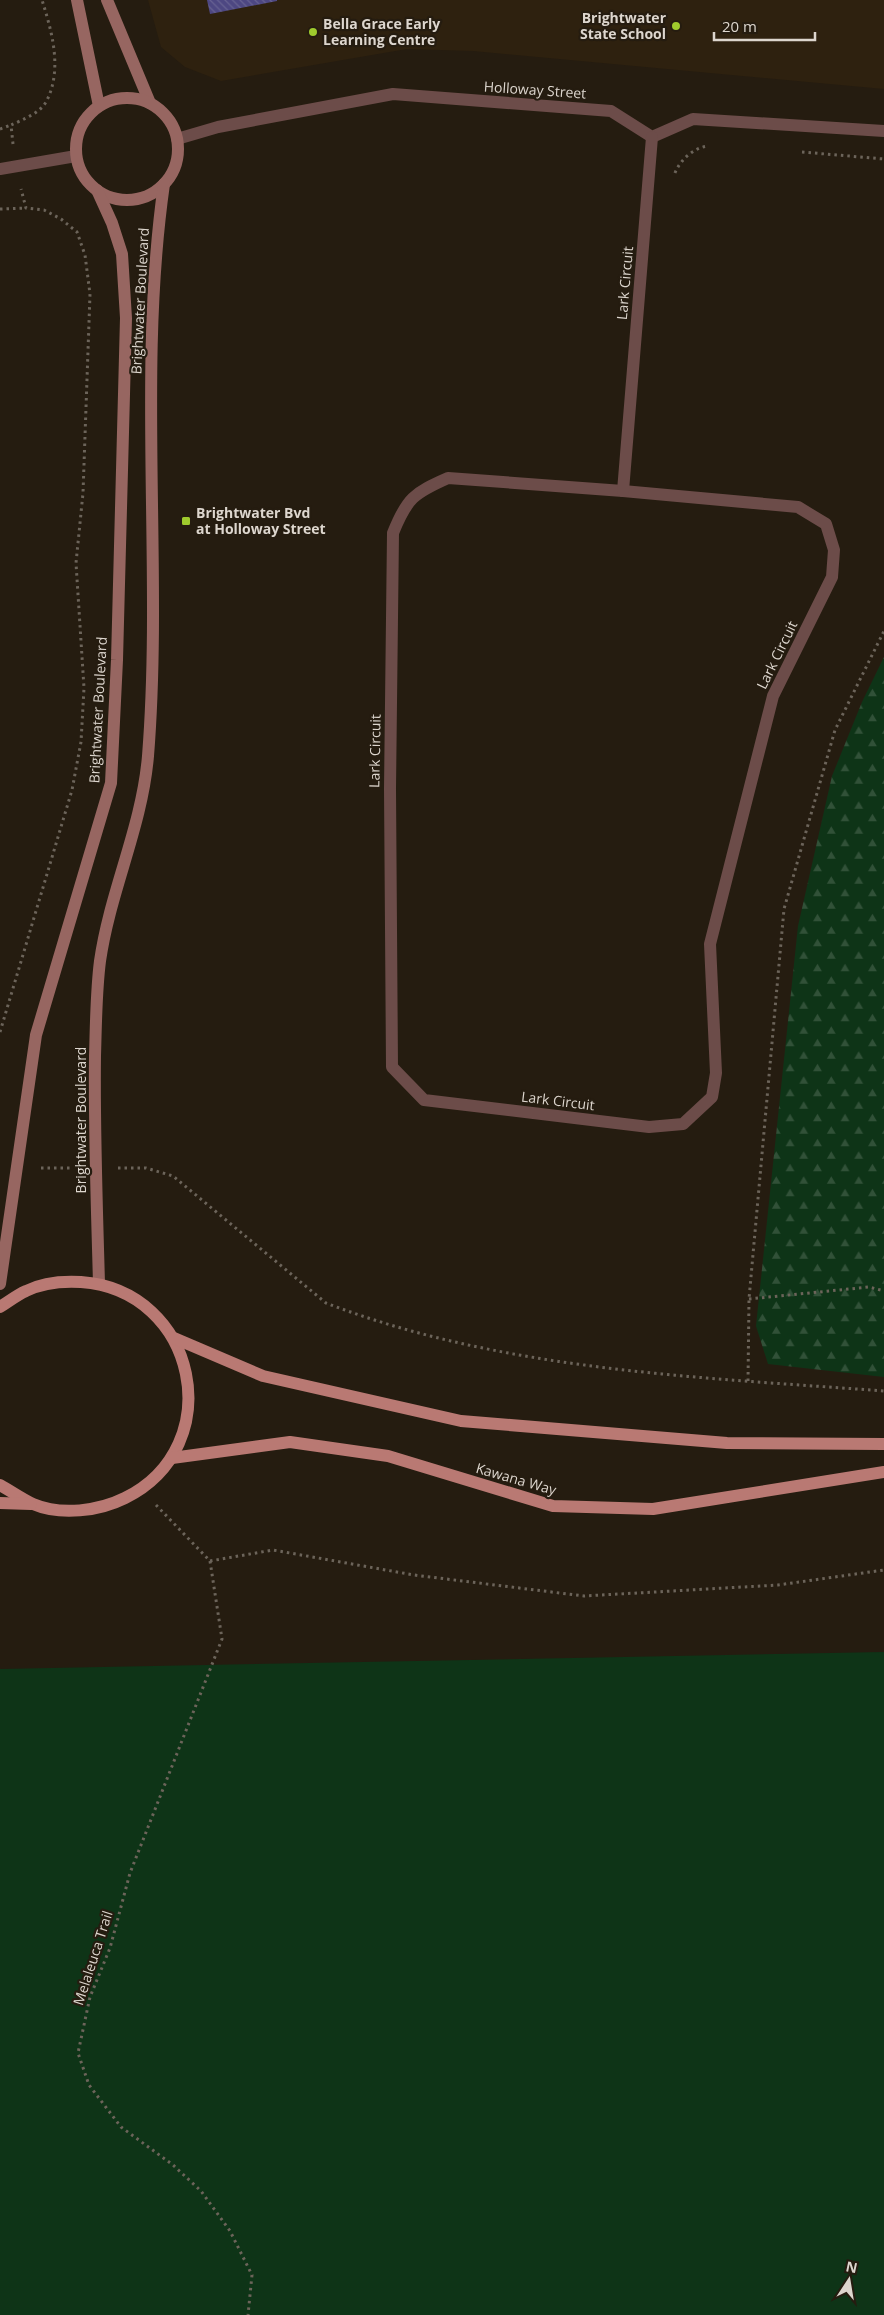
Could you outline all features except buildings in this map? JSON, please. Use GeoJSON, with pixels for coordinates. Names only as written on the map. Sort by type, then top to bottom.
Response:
{"type":"FeatureCollection","features":[{"type":"Feature","properties":{"kind":"main road"},"geometry":{"type":"LineString","coordinates":[[0,1307],[27,1290],[63,1281],[99,1284],[128,1294],[154,1313],[174,1338],[186,1367],[190,1398],[185,1429],[172,1458],[158,1475],[141,1490],[107,1506],[70,1511],[34,1505],[0,1503]]}},
{"type":"Feature","properties":{"kind":"main road"},"geometry":{"type":"LineString","coordinates":[[174,1338],[263,1376],[462,1421],[727,1443],[884,1444]]}},
{"type":"Feature","properties":{"kind":"main road","name":"Kawana Way"},"geometry":{"type":"LineString","coordinates":[[172,1458],[290,1442],[388,1456],[553,1506],[653,1509],[884,1472]]}},
{"type":"Feature","properties":{"kind":"main road"},"geometry":{"type":"LineString","coordinates":[[0,1485],[34,1505]]}},
{"type":"Feature","properties":{"kind":"street"},"geometry":{"type":"LineString","coordinates":[[77,0],[99,106]]}},
{"type":"Feature","properties":{"kind":"street"},"geometry":{"type":"LineString","coordinates":[[107,0],[150,104]]}},
{"type":"Feature","properties":{"kind":"street","name":"Holloway Street"},"geometry":{"type":"LineString","coordinates":[[177,139],[218,127],[393,94],[611,111],[652,138]]}},
{"type":"Feature","properties":{"kind":"street"},"geometry":{"type":"LineString","coordinates":[[133,99],[150,104],[162,112],[172,125],[177,139],[176,163],[164,184],[152,193],[139,198],[124,200],[109,197],[87,181],[76,156],[76,142],[80,128],[88,116],[99,106],[115,100],[133,99]]}},
{"type":"Feature","properties":{"kind":"street"},"geometry":{"type":"LineString","coordinates":[[652,138],[693,119],[884,131]]}},
{"type":"Feature","properties":{"kind":"street","name":"Lark Circuit"},"geometry":{"type":"LineString","coordinates":[[623,491],[652,138]]}},
{"type":"Feature","properties":{"kind":"street"},"geometry":{"type":"LineString","coordinates":[[0,169],[76,156]]}},
{"type":"Feature","properties":{"kind":"street","name":"Brightwater Boulevard"},"geometry":{"type":"LineString","coordinates":[[99,1284],[94,1120],[97,1002],[101,960],[109,916],[140,808],[148,758],[151,690],[152,323],[155,262],[164,184]]}},
{"type":"Feature","properties":{"kind":"street","name":"Brightwater Boulevard"},"geometry":{"type":"LineString","coordinates":[[0,1284],[36,1035],[111,782],[117,660],[126,318],[122,254],[112,223],[97,190]]}},
{"type":"Feature","properties":{"kind":"street","name":"Lark Circuit"},"geometry":{"type":"LineString","coordinates":[[448,478],[623,491],[798,507],[826,524],[834,550],[832,577],[773,696],[710,944],[716,1073],[712,1097],[683,1124],[648,1127],[424,1100],[392,1067],[390,789],[392,533],[403,509],[421,490],[448,478]]}},
{"type":"Feature","properties":{"kind":"path"},"geometry":{"type":"LineString","coordinates":[[0,129],[31,115],[46,103],[55,72],[53,36],[42,0]]}},
{"type":"Feature","properties":{"kind":"path"},"geometry":{"type":"LineString","coordinates":[[11,125],[12,138]]}},
{"type":"Feature","properties":{"kind":"path"},"geometry":{"type":"LineString","coordinates":[[674,177],[678,166],[687,156],[701,147],[715,146]]}},
{"type":"Feature","properties":{"kind":"path"},"geometry":{"type":"LineString","coordinates":[[795,152],[884,159]]}},
{"type":"Feature","properties":{"kind":"path"},"geometry":{"type":"LineString","coordinates":[[23,196],[26,208]]}},
{"type":"Feature","properties":{"kind":"path"},"geometry":{"type":"LineString","coordinates":[[0,209],[26,208],[44,210],[61,219],[77,232],[85,255],[90,294],[83,493],[76,563],[84,688],[80,742],[72,790],[0,1032]]}},
{"type":"Feature","properties":{"kind":"path"},"geometry":{"type":"LineString","coordinates":[[748,1381],[749,1299],[784,909],[835,730],[884,631]]}},
{"type":"Feature","properties":{"kind":"path"},"geometry":{"type":"LineString","coordinates":[[16,1168],[146,1168],[172,1176],[326,1303],[353,1314],[446,1341],[593,1367],[884,1391]]}},
{"type":"Feature","properties":{"kind":"path"},"geometry":{"type":"LineString","coordinates":[[749,1299],[869,1287],[884,1291]]}},
{"type":"Feature","properties":{"kind":"path"},"geometry":{"type":"LineString","coordinates":[[141,1490],[210,1561],[273,1550],[414,1575],[584,1596],[778,1586],[884,1570]]}},
{"type":"Feature","properties":{"kind":"path","name":"Melaleuca Trail"},"geometry":{"type":"LineString","coordinates":[[210,1561],[222,1639],[130,1873],[110,1948],[90,1997],[78,2053],[90,2085],[121,2127],[180,2172],[200,2191],[230,2231],[252,2275],[248,2315]]}},
{"type":"Feature","properties":{"kind":"shaded area"},"geometry":{"type":"Polygon","coordinates":[[[148,0],[884,0],[884,89],[473,51],[407,49],[221,81],[185,67],[161,47],[148,0]]]}},
{"type":"Feature","properties":{"kind":"green space"},"geometry":{"type":"Polygon","coordinates":[[[884,657],[884,1377],[768,1364],[756,1326],[798,926],[832,776],[862,702],[884,657]]]}},
{"type":"Feature","properties":{"kind":"green space"},"geometry":{"type":"Polygon","coordinates":[[[884,1652],[884,2315],[0,2315],[0,1669],[884,1652]]]}},
{"type":"Feature","properties":{"kind":"place","name":"Brightwater State School"},"geometry":{"type":"Point","coordinates":[676,26]}},
{"type":"Feature","properties":{"kind":"place","name":"Bella Grace Early Learning Centre"},"geometry":{"type":"Point","coordinates":[313,32]}},
{"type":"Feature","properties":{"kind":"place","name":"Brightwater Bvd at Holloway Street"},"geometry":{"type":"Point","coordinates":[186,521]}}]}
